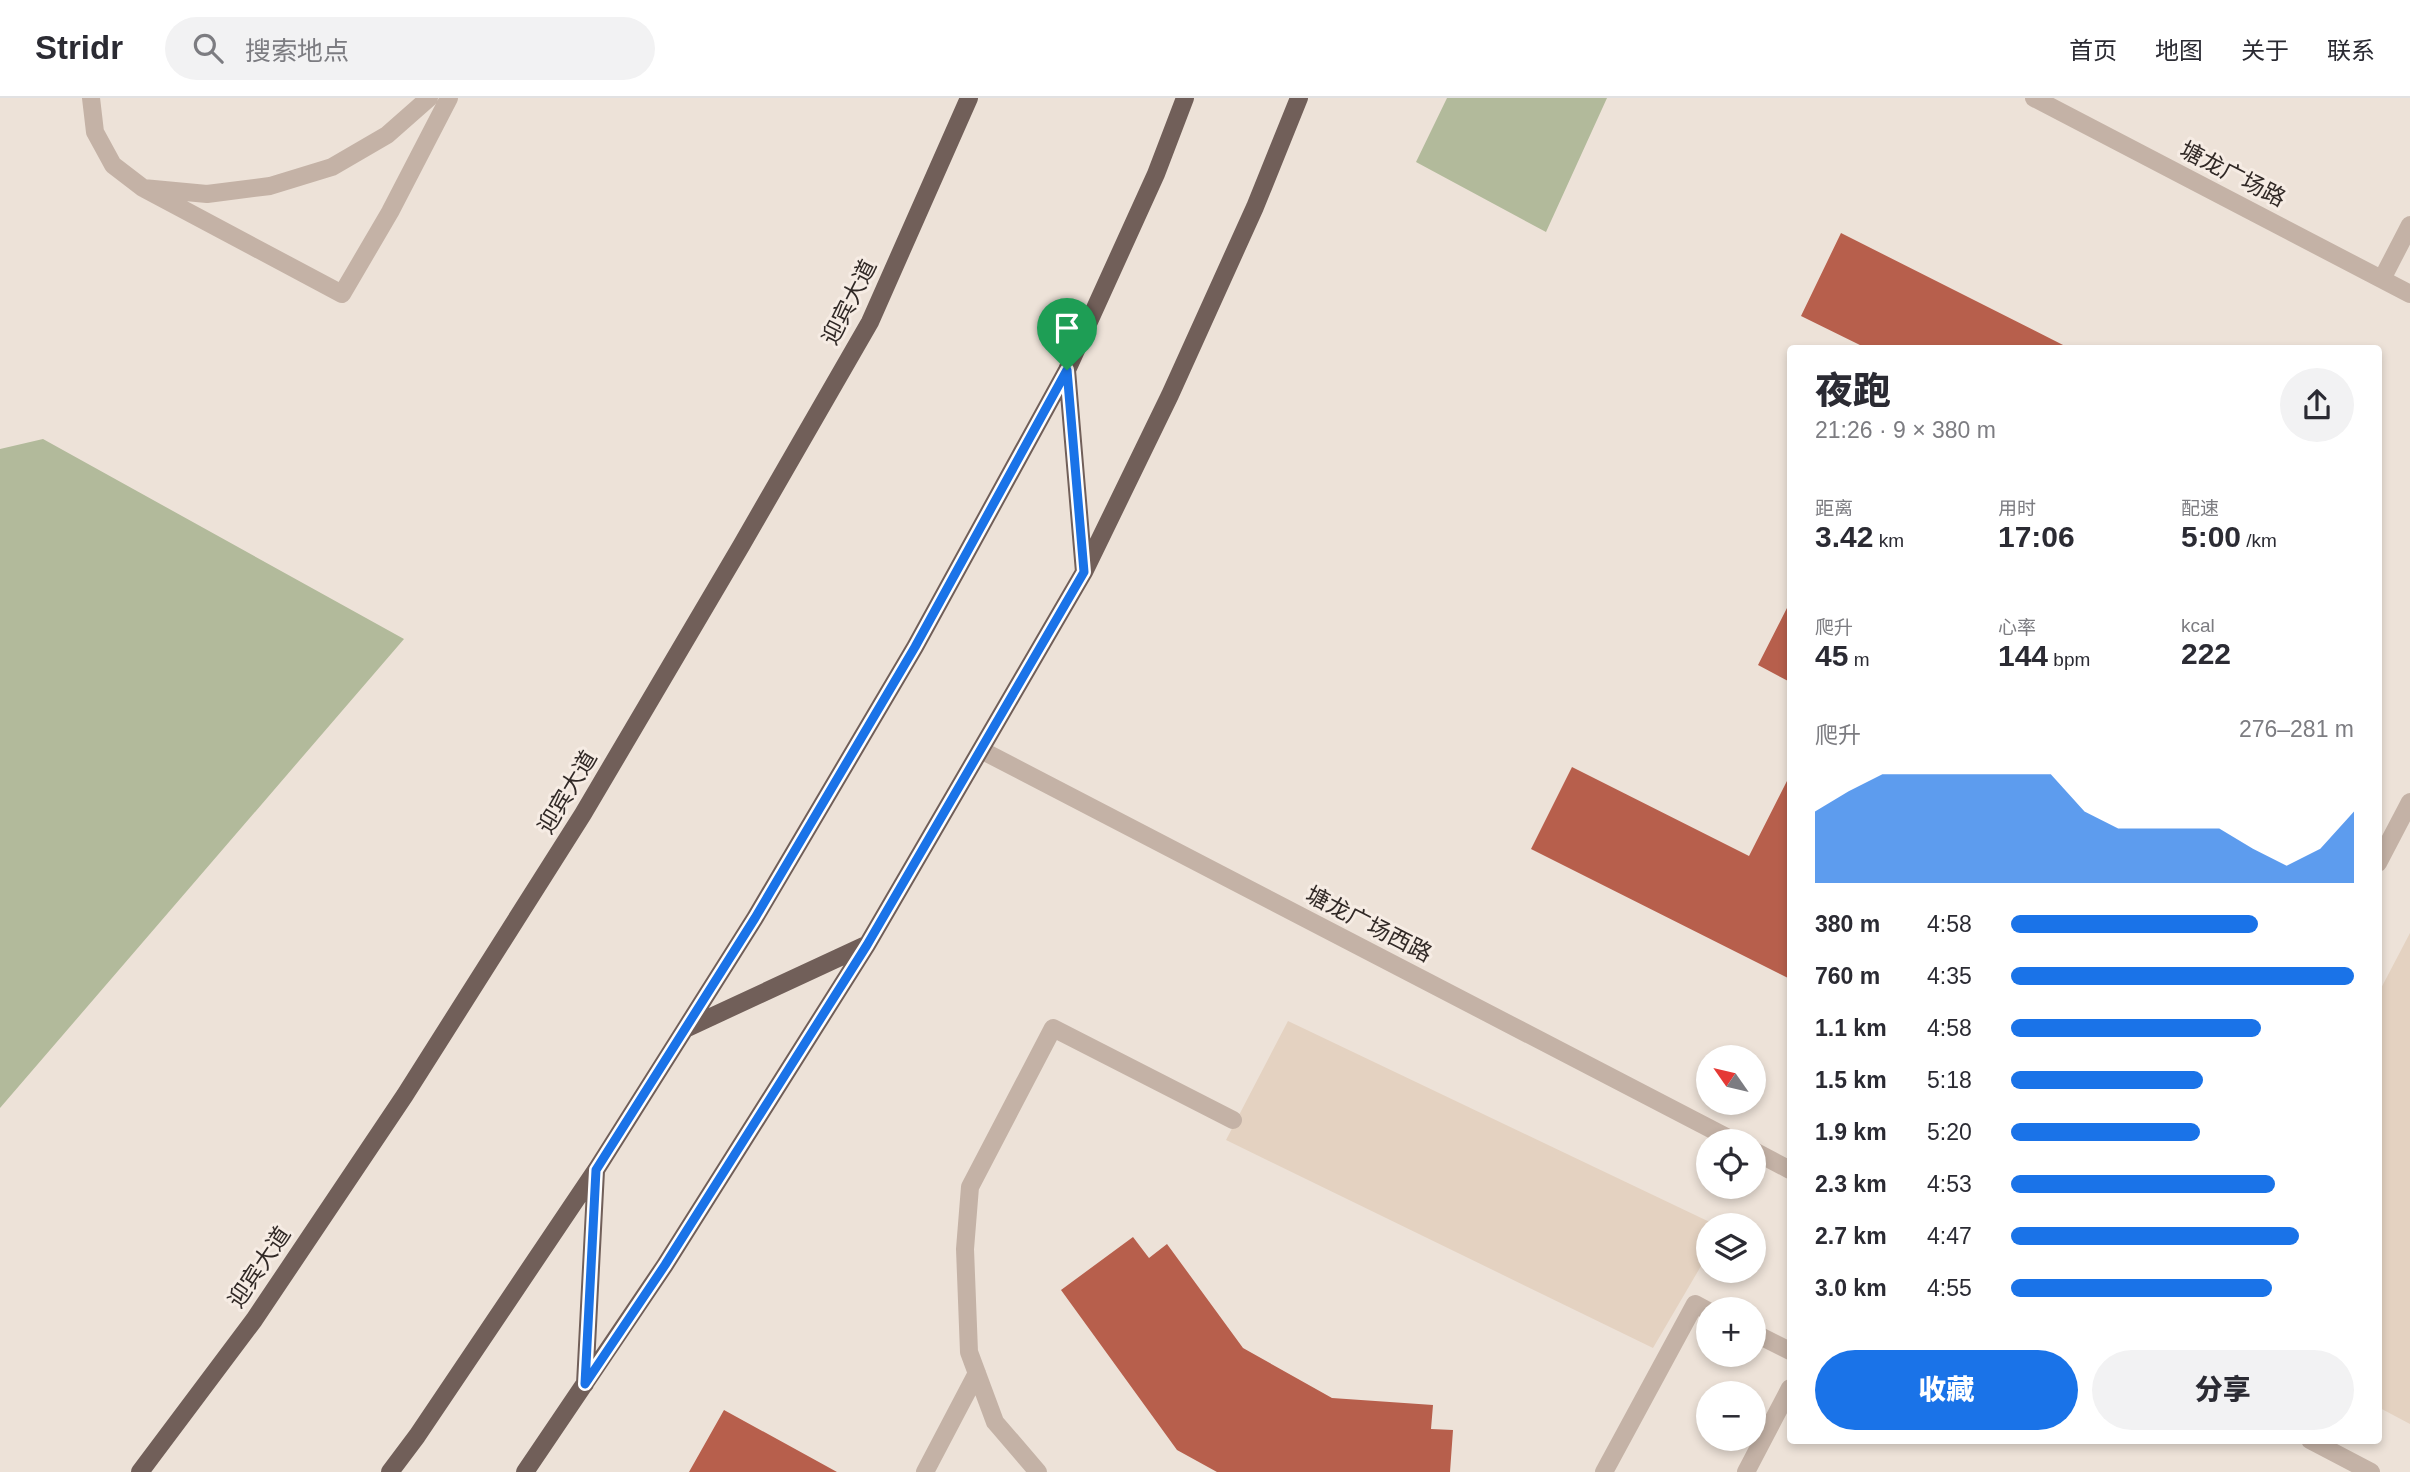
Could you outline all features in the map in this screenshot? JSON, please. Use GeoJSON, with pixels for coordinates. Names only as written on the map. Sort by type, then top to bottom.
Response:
{"type":"FeatureCollection","features":[{"type":"Feature","properties":{"kind":"main road","name":"迎宾大道"},"geometry":{"type":"LineString","coordinates":[[140,1472],[254,1320],[397,1106],[583,814],[870,322],[969,98]]}},
{"type":"Feature","properties":{"kind":"main road"},"geometry":{"type":"LineString","coordinates":[[390,1472],[596,1170],[755,918],[915,647],[1067,370],[1156,174],[1185,98]]}},
{"type":"Feature","properties":{"kind":"main road"},"geometry":{"type":"LineString","coordinates":[[525,1472],[665,1265],[867,945],[1084,572],[1181,370],[1255,207],[1299,98]]}},
{"type":"Feature","properties":{"kind":"main road"},"geometry":{"type":"LineString","coordinates":[[1067,370],[1084,572]]}},
{"type":"Feature","properties":{"kind":"main road"},"geometry":{"type":"LineString","coordinates":[[685,1029],[867,945]]}},
{"type":"Feature","properties":{"kind":"main road"},"geometry":{"type":"LineString","coordinates":[[585,1384],[596,1170]]}},
{"type":"Feature","properties":{"kind":"street"},"geometry":{"type":"LineString","coordinates":[[90,98],[95,132],[113,165],[143,188],[342,294],[390,212],[449,98]]}},
{"type":"Feature","properties":{"kind":"street"},"geometry":{"type":"LineString","coordinates":[[143,188],[207,194],[282,183],[332,167],[387,135],[429,98]]}},
{"type":"Feature","properties":{"kind":"street","name":"塘龙广场路"},"geometry":{"type":"LineString","coordinates":[[2034,98],[2410,294]]}},
{"type":"Feature","properties":{"kind":"street"},"geometry":{"type":"LineString","coordinates":[[2382,279],[2410,225]]}},
{"type":"Feature","properties":{"kind":"street","name":"塘龙广场西路"},"geometry":{"type":"LineString","coordinates":[[981,750],[1711,1129]]}},
{"type":"Feature","properties":{"kind":"street"},"geometry":{"type":"LineString","coordinates":[[2382,855],[2410,802]]}},
{"type":"Feature","properties":{"kind":"street"},"geometry":{"type":"LineString","coordinates":[[1038,1472],[995,1422],[970,1352],[965,1249],[970,1187],[1053,1028],[1233,1120]]}},
{"type":"Feature","properties":{"kind":"street"},"geometry":{"type":"LineString","coordinates":[[1766,1157],[1787,1168]]}},
{"type":"Feature","properties":{"kind":"street"},"geometry":{"type":"LineString","coordinates":[[1604,1472],[1696,1305]]}},
{"type":"Feature","properties":{"kind":"street"},"geometry":{"type":"LineString","coordinates":[[1766,1339],[1787,1350]]}},
{"type":"Feature","properties":{"kind":"street"},"geometry":{"type":"LineString","coordinates":[[925,1472],[977,1373]]}},
{"type":"Feature","properties":{"kind":"street"},"geometry":{"type":"LineString","coordinates":[[1746,1472],[1787,1394]]}},
{"type":"Feature","properties":{"kind":"street"},"geometry":{"type":"LineString","coordinates":[[2318,1444],[2371,1472]]}},
{"type":"Feature","properties":{"kind":"green space"},"geometry":{"type":"Polygon","coordinates":[[[1447,98],[1607,98],[1546,232],[1416,162],[1447,98]]]}},
{"type":"Feature","properties":{"kind":"green space"},"geometry":{"type":"Polygon","coordinates":[[[43,439],[404,639],[0,1108],[0,449],[43,439]]]}},
{"type":"Feature","properties":{"kind":"shaded area"},"geometry":{"type":"Polygon","coordinates":[[[2410,933],[2410,1424],[2382,1409],[2382,986],[2410,933]]]}},
{"type":"Feature","properties":{"kind":"shaded area"},"geometry":{"type":"Polygon","coordinates":[[[1288,1021],[1696,1215],[1696,1275],[1653,1348],[1226,1140],[1288,1021]]]}},
{"type":"Feature","properties":{"kind":"building"},"geometry":{"type":"Polygon","coordinates":[[[1841,233],[2063,345],[1860,345],[1801,316],[1841,233]]]}},
{"type":"Feature","properties":{"kind":"building"},"geometry":{"type":"Polygon","coordinates":[[[1787,608],[1787,680],[1758,665],[1787,608]]]}},
{"type":"Feature","properties":{"kind":"building"},"geometry":{"type":"Polygon","coordinates":[[[1572,767],[1749,856],[1787,781],[1787,977],[1531,849],[1572,767]]]}},
{"type":"Feature","properties":{"kind":"building"},"geometry":{"type":"Polygon","coordinates":[[[1133,1237],[1149,1258],[1167,1244],[1243,1348],[1332,1398],[1433,1405],[1431,1429],[1453,1430],[1450,1472],[1217,1472],[1177,1450],[1061,1290],[1133,1237]]]}},
{"type":"Feature","properties":{"kind":"building"},"geometry":{"type":"Polygon","coordinates":[[[724,1410],[837,1472],[689,1472],[724,1410]]]}},
{"type":"Feature","properties":{"kind":"route"},"geometry":{"type":"LineString","coordinates":[[1067,370],[1084,572],[867,945],[665,1265],[585,1384],[596,1170],[755,918],[915,647],[1067,370]]}}]}
